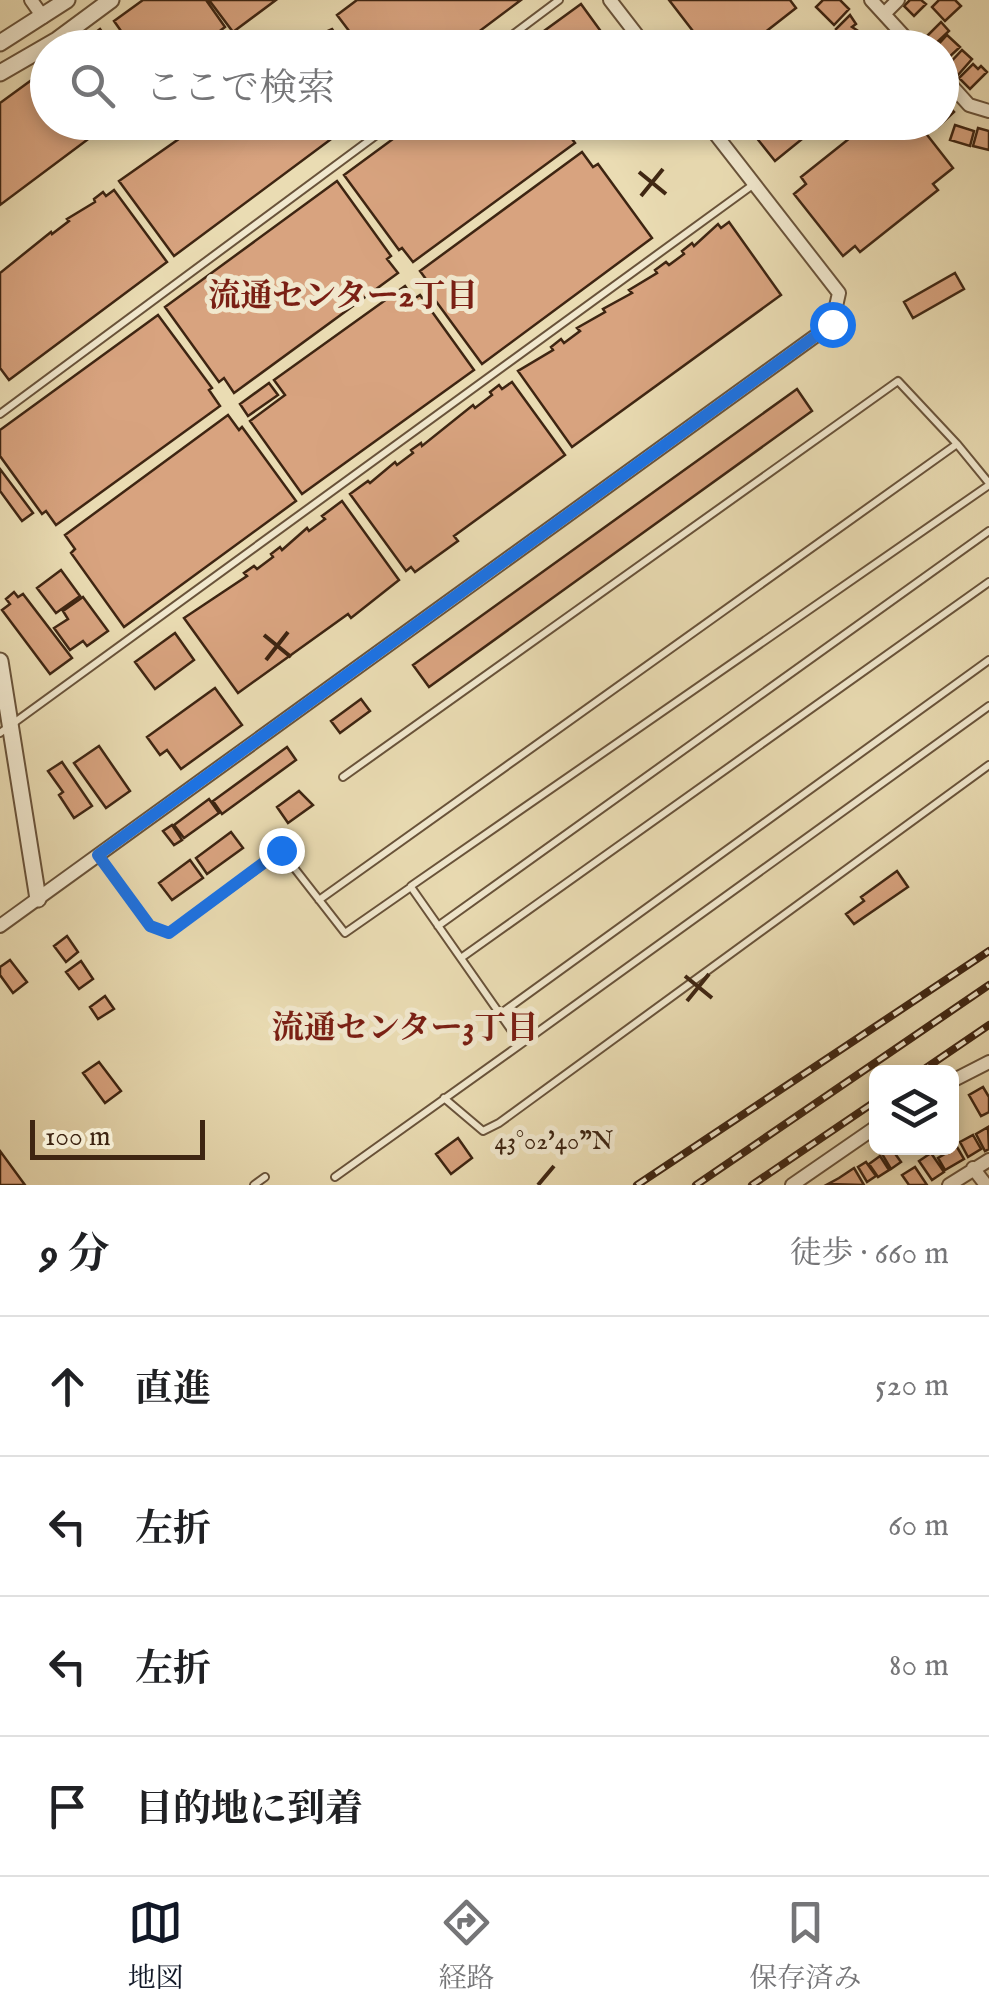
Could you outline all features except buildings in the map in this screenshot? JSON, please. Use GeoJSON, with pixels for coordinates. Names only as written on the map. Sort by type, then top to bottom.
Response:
{"type":"FeatureCollection","features":[{"type":"Feature","properties":{"kind":"street"},"geometry":{"type":"LineString","coordinates":[[32,0],[43,17]]}},
{"type":"Feature","properties":{"kind":"street"},"geometry":{"type":"LineString","coordinates":[[0,44],[67,0]]}},
{"type":"Feature","properties":{"kind":"street"},"geometry":{"type":"LineString","coordinates":[[70,30],[111,0]]}},
{"type":"Feature","properties":{"kind":"street"},"geometry":{"type":"LineString","coordinates":[[610,0],[634,30]]}},
{"type":"Feature","properties":{"kind":"street"},"geometry":{"type":"LineString","coordinates":[[871,0],[899,30]]}},
{"type":"Feature","properties":{"kind":"street"},"geometry":{"type":"LineString","coordinates":[[884,14],[898,0]]}},
{"type":"Feature","properties":{"kind":"street"},"geometry":{"type":"LineString","coordinates":[[0,73],[30,55]]}},
{"type":"Feature","properties":{"kind":"street"},"geometry":{"type":"LineString","coordinates":[[959,94],[969,105],[989,110]]}},
{"type":"Feature","properties":{"kind":"street"},"geometry":{"type":"LineString","coordinates":[[0,926],[832,324],[840,292],[720,140]]}},
{"type":"Feature","properties":{"kind":"street"},"geometry":{"type":"LineString","coordinates":[[0,661],[6,729],[38,898]]}},
{"type":"Feature","properties":{"kind":"street"},"geometry":{"type":"LineString","coordinates":[[959,1077],[989,1062]]}},
{"type":"Feature","properties":{"kind":"street"},"geometry":{"type":"LineString","coordinates":[[792,1185],[869,1132]]}},
{"type":"Feature","properties":{"kind":"street"},"geometry":{"type":"LineString","coordinates":[[949,1185],[989,1160]]}},
{"type":"Feature","properties":{"kind":"street"},"geometry":{"type":"LineString","coordinates":[[973,1168],[986,1185]]}},
{"type":"Feature","properties":{"kind":"lane"},"geometry":{"type":"LineString","coordinates":[[519,30],[559,0]]}},
{"type":"Feature","properties":{"kind":"lane"},"geometry":{"type":"LineString","coordinates":[[0,414],[370,140]]}},
{"type":"Feature","properties":{"kind":"lane"},"geometry":{"type":"LineString","coordinates":[[6,729],[754,184]]}},
{"type":"Feature","properties":{"kind":"lane"},"geometry":{"type":"LineString","coordinates":[[98,855],[150,926],[169,933],[281,850],[345,933],[989,484],[898,381],[343,777]]}},
{"type":"Feature","properties":{"kind":"lane"},"geometry":{"type":"LineString","coordinates":[[319,900],[957,444]]}},
{"type":"Feature","properties":{"kind":"lane"},"geometry":{"type":"LineString","coordinates":[[438,926],[989,532]]}},
{"type":"Feature","properties":{"kind":"lane"},"geometry":{"type":"LineString","coordinates":[[461,958],[989,582]]}},
{"type":"Feature","properties":{"kind":"lane"},"geometry":{"type":"LineString","coordinates":[[500,1014],[989,660]]}},
{"type":"Feature","properties":{"kind":"lane"},"geometry":{"type":"LineString","coordinates":[[334,1177],[989,706]]}},
{"type":"Feature","properties":{"kind":"lane"},"geometry":{"type":"LineString","coordinates":[[444,1098],[483,1131],[498,1124],[989,765]]}},
{"type":"Feature","properties":{"kind":"lane"},"geometry":{"type":"LineString","coordinates":[[410,887],[520,1044]]}},
{"type":"Feature","properties":{"kind":"lane"},"geometry":{"type":"LineString","coordinates":[[254,1185],[265,1177]]}},
{"type":"Feature","properties":{"kind":"railway"},"geometry":{"type":"LineString","coordinates":[[637,1185],[989,951]]}},
{"type":"Feature","properties":{"kind":"railway"},"geometry":{"type":"LineString","coordinates":[[696,1185],[989,985]]}},
{"type":"Feature","properties":{"kind":"railway"},"geometry":{"type":"LineString","coordinates":[[930,1065],[989,1025]]}},
{"type":"Feature","properties":{"kind":"railway"},"geometry":{"type":"LineString","coordinates":[[752,1185],[869,1106]]}},
{"type":"Feature","properties":{"kind":"district","name":"流通センター2丁目"},"geometry":{"type":"Point","coordinates":[343,295]}},
{"type":"Feature","properties":{"kind":"district","name":"流通センター3丁目"},"geometry":{"type":"Point","coordinates":[405,1027]}},
{"type":"Feature","properties":{"kind":"route"},"geometry":{"type":"LineString","coordinates":[[281,850],[169,933],[150,926],[98,855],[832,324]]}}]}
